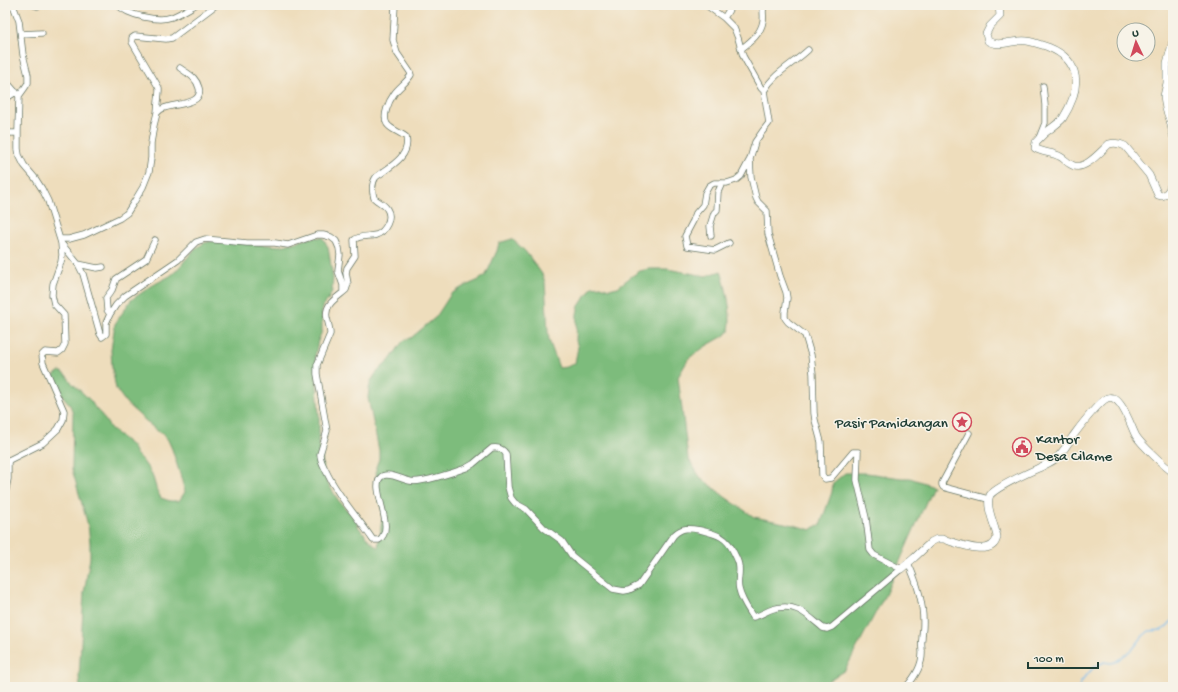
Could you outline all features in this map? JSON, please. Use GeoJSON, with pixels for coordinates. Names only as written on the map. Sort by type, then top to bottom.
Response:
{"type":"FeatureCollection","features":[{"type":"Feature","properties":{"kind":"street"},"geometry":{"type":"LineString","coordinates":[[5,100],[18,94],[26,87],[28,79],[23,55],[19,21],[13,5]]}},
{"type":"Feature","properties":{"kind":"street"},"geometry":{"type":"LineString","coordinates":[[34,5],[44,5]]}},
{"type":"Feature","properties":{"kind":"street"},"geometry":{"type":"LineString","coordinates":[[118,5],[125,11],[134,14],[162,19],[172,17],[195,5]]}},
{"type":"Feature","properties":{"kind":"street"},"geometry":{"type":"LineString","coordinates":[[61,241],[84,235],[120,218],[127,213],[143,187],[149,172],[151,143],[157,113],[159,88],[132,42],[132,38],[135,36],[166,39],[172,38],[216,5]]}},
{"type":"Feature","properties":{"kind":"street"},"geometry":{"type":"LineString","coordinates":[[395,5],[393,40],[397,53],[411,75],[394,94],[389,103],[386,118],[388,126],[406,137],[407,145],[403,156],[373,181],[372,188],[374,198],[384,205],[388,211],[388,224],[376,235],[357,238],[354,240],[355,256],[347,268],[348,284],[346,290],[334,300],[327,309],[330,334],[317,365],[317,374],[327,431],[320,457],[339,495],[374,540],[382,539],[385,531],[381,501],[377,487],[377,482],[380,477],[391,475],[410,482],[419,482],[466,468],[492,448],[496,448],[504,450],[506,454],[508,487],[511,498],[515,503],[526,509],[544,528],[562,541],[572,556],[610,587],[617,590],[629,590],[639,585],[674,535],[685,528],[715,534],[728,542],[739,564],[740,572],[738,587],[740,594],[754,617],[773,609],[795,608],[826,629],[845,617],[931,542],[937,539],[943,539],[978,549],[988,548],[994,544],[997,537],[988,499],[991,494],[999,488],[1058,458],[1090,414],[1108,398],[1115,398],[1128,417],[1137,437],[1165,466],[1173,472]]}},
{"type":"Feature","properties":{"kind":"street"},"geometry":{"type":"LineString","coordinates":[[706,5],[724,18],[734,28],[743,56],[764,91],[769,123],[755,142],[750,159],[741,176],[736,180],[727,183],[714,183],[707,189],[703,205],[696,213],[690,229],[685,236],[686,244],[688,246],[713,250],[729,243]]}},
{"type":"Feature","properties":{"kind":"street"},"geometry":{"type":"LineString","coordinates":[[724,18],[732,5]]}},
{"type":"Feature","properties":{"kind":"street"},"geometry":{"type":"LineString","coordinates":[[741,49],[751,41],[761,28],[763,23],[764,5]]}},
{"type":"Feature","properties":{"kind":"street"},"geometry":{"type":"LineString","coordinates":[[999,5],[1000,16],[990,26],[986,34],[988,41],[996,44],[1017,40],[1039,44],[1058,51],[1065,56],[1075,72],[1075,87],[1072,100],[1062,119],[1038,140]]}},
{"type":"Feature","properties":{"kind":"street"},"geometry":{"type":"LineString","coordinates":[[21,34],[42,33]]}},
{"type":"Feature","properties":{"kind":"street"},"geometry":{"type":"LineString","coordinates":[[1173,41],[1167,62],[1167,83],[1164,96],[1173,135]]}},
{"type":"Feature","properties":{"kind":"street"},"geometry":{"type":"LineString","coordinates":[[764,91],[769,83],[781,71],[808,50]]}},
{"type":"Feature","properties":{"kind":"street"},"geometry":{"type":"LineString","coordinates":[[157,113],[170,106],[192,102],[199,94],[200,91],[196,80],[180,68]]}},
{"type":"Feature","properties":{"kind":"street"},"geometry":{"type":"LineString","coordinates":[[5,80],[18,94],[18,149],[21,160],[35,178],[48,201],[61,241],[61,262],[53,284],[52,295],[54,304],[64,315],[65,344],[62,350],[58,353],[45,352],[42,356],[45,369],[64,411],[62,424],[43,443],[9,460],[5,494]]}},
{"type":"Feature","properties":{"kind":"street"},"geometry":{"type":"LineString","coordinates":[[1043,86],[1045,123],[1035,148],[1040,151],[1058,155],[1075,167],[1082,166],[1088,162],[1109,144],[1121,144],[1125,146],[1149,175],[1158,195],[1165,195],[1169,191],[1173,179]]}},
{"type":"Feature","properties":{"kind":"street"},"geometry":{"type":"LineString","coordinates":[[5,133],[18,133]]}},
{"type":"Feature","properties":{"kind":"street"},"geometry":{"type":"LineString","coordinates":[[750,159],[751,177],[754,190],[758,202],[768,211],[768,234],[786,292],[787,298],[785,318],[805,335],[811,355],[814,374],[814,413],[821,442],[822,475],[826,479],[831,478],[853,452],[858,452],[857,480],[866,518],[870,550],[874,555],[900,569]]}},
{"type":"Feature","properties":{"kind":"street"},"geometry":{"type":"LineString","coordinates":[[711,236],[710,226],[717,210],[718,192],[722,182]]}},
{"type":"Feature","properties":{"kind":"street"},"geometry":{"type":"LineString","coordinates":[[61,241],[78,264],[85,282],[100,334],[102,336],[106,334],[106,323],[110,314],[125,296],[178,260],[196,242],[205,239],[288,245],[317,235],[331,237],[336,241],[339,248],[340,255],[338,271],[343,285],[343,292]]}},
{"type":"Feature","properties":{"kind":"street"},"geometry":{"type":"LineString","coordinates":[[110,314],[106,310],[106,300],[116,279],[146,259],[155,240]]}},
{"type":"Feature","properties":{"kind":"street"},"geometry":{"type":"LineString","coordinates":[[78,264],[97,268],[103,267]]}},
{"type":"Feature","properties":{"kind":"street"},"geometry":{"type":"LineString","coordinates":[[970,434],[942,485],[944,487],[988,499]]}},
{"type":"Feature","properties":{"kind":"street"},"geometry":{"type":"LineString","coordinates":[[906,687],[914,678],[923,652],[922,602],[915,576],[908,563]]}},
{"type":"Feature","properties":{"kind":"green space"},"geometry":{"type":"Polygon","coordinates":[[[315,237],[323,238],[328,247],[333,278],[332,291],[328,300],[322,307],[322,331],[315,356],[317,365],[316,372],[319,415],[318,442],[321,451],[324,473],[327,482],[338,500],[356,520],[359,528],[365,536],[378,548],[383,513],[377,487],[376,467],[379,459],[379,450],[368,398],[371,381],[377,372],[390,360],[403,341],[411,338],[436,317],[451,294],[486,275],[499,243],[512,239],[525,251],[542,274],[545,282],[549,340],[559,368],[567,367],[575,363],[578,347],[576,341],[577,314],[579,306],[592,287],[601,286],[609,289],[618,287],[640,271],[649,269],[667,269],[706,276],[721,271],[730,316],[729,332],[689,358],[678,377],[688,458],[700,477],[754,517],[811,530],[818,525],[820,526],[832,492],[833,483],[845,473],[867,473],[910,478],[933,486],[885,595],[845,670],[823,684],[815,687],[80,687],[79,677],[84,593],[90,558],[90,542],[88,525],[72,469],[73,413],[70,405],[59,391],[53,376],[60,371],[67,376],[72,383],[91,401],[111,429],[132,446],[136,454],[152,474],[157,491],[161,498],[170,501],[179,501],[185,492],[168,440],[163,434],[156,430],[127,404],[116,389],[111,350],[115,324],[131,300],[153,285],[170,276],[194,250],[204,243],[213,241],[281,246],[315,237]]]}},
{"type":"Feature","properties":{"kind":"waterway"},"geometry":{"type":"LineString","coordinates":[[1079,687],[1081,682],[1093,668],[1104,662],[1115,662],[1132,650],[1149,631],[1162,630],[1165,628],[1172,621],[1173,613]]}},
{"type":"Feature","properties":{"kind":"place","name":"Pasir Pamidangan"},"geometry":{"type":"Point","coordinates":[962,422]}},
{"type":"Feature","properties":{"kind":"place","name":"Kantor Desa Cilame"},"geometry":{"type":"Point","coordinates":[1022,447]}}]}
